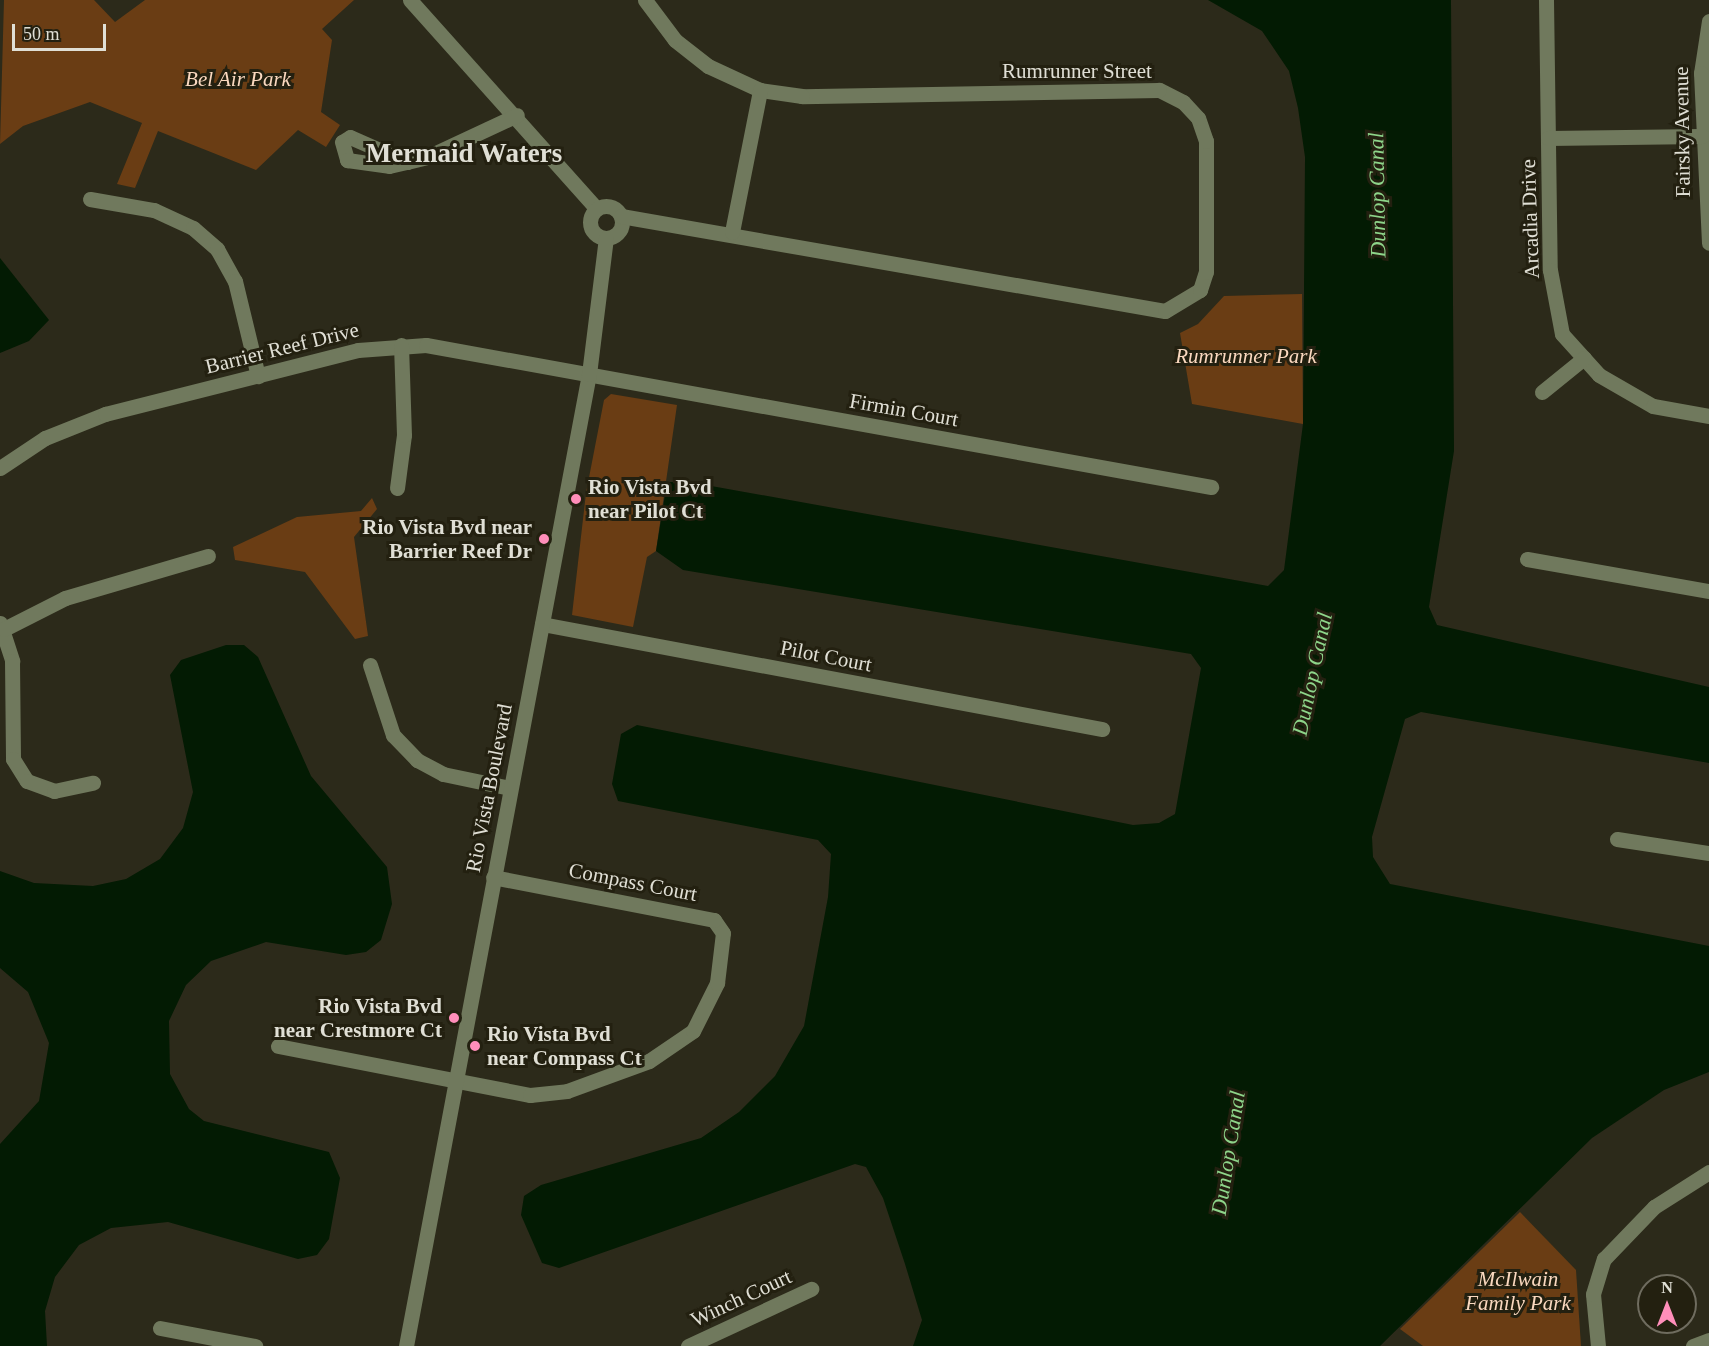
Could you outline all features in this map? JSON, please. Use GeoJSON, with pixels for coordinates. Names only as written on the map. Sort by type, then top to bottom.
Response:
{"type":"FeatureCollection","features":[{"type":"Feature","properties":{"kind":"street"},"geometry":{"type":"LineString","coordinates":[[410,0],[517,115],[596,208]]}},
{"type":"Feature","properties":{"kind":"street","name":"Rumrunner Street"},"geometry":{"type":"LineString","coordinates":[[621,216],[732,232],[1165,311],[1200,290],[1206,272],[1206,141],[1190,110],[1159,90],[802,96],[760,90],[708,66],[675,40],[645,0]]}},
{"type":"Feature","properties":{"kind":"street","name":"Arcadia Drive"},"geometry":{"type":"LineString","coordinates":[[1546,0],[1550,270],[1562,334],[1599,375],[1653,406],[1709,416]]}},
{"type":"Feature","properties":{"kind":"street","name":"Fairsky Avenue"},"geometry":{"type":"LineString","coordinates":[[1709,21],[1702,42],[1702,136],[1709,243]]}},
{"type":"Feature","properties":{"kind":"street"},"geometry":{"type":"LineString","coordinates":[[732,232],[760,90]]}},
{"type":"Feature","properties":{"kind":"street"},"geometry":{"type":"LineString","coordinates":[[407,162],[517,115]]}},
{"type":"Feature","properties":{"kind":"street"},"geometry":{"type":"LineString","coordinates":[[1548,138],[1702,136]]}},
{"type":"Feature","properties":{"kind":"street"},"geometry":{"type":"LineString","coordinates":[[90,199],[154,210],[193,228],[218,249],[235,281],[258,376]]}},
{"type":"Feature","properties":{"kind":"street"},"geometry":{"type":"LineString","coordinates":[[612,207],[621,216],[618,233],[606,238],[595,234],[589,223],[596,208],[612,207]]}},
{"type":"Feature","properties":{"kind":"street","name":"Rio Vista Boulevard"},"geometry":{"type":"LineString","coordinates":[[406,1346],[589,374],[604,283],[606,238]]}},
{"type":"Feature","properties":{"kind":"street"},"geometry":{"type":"LineString","coordinates":[[397,488],[404,435],[401,345]]}},
{"type":"Feature","properties":{"kind":"street","name":"Barrier Reef Drive"},"geometry":{"type":"LineString","coordinates":[[0,468],[45,438],[84,421],[358,350],[401,345],[453,347],[589,374]]}},
{"type":"Feature","properties":{"kind":"street"},"geometry":{"type":"LineString","coordinates":[[1542,392],[1584,358]]}},
{"type":"Feature","properties":{"kind":"street","name":"Firmin Court"},"geometry":{"type":"LineString","coordinates":[[589,374],[1211,487]]}},
{"type":"Feature","properties":{"kind":"street"},"geometry":{"type":"LineString","coordinates":[[93,783],[54,791],[27,782],[13,759],[12,662],[2,626],[65,598],[208,556]]}},
{"type":"Feature","properties":{"kind":"street"},"geometry":{"type":"LineString","coordinates":[[1527,559],[1709,591]]}},
{"type":"Feature","properties":{"kind":"street","name":"Pilot Court"},"geometry":{"type":"LineString","coordinates":[[542,624],[1102,729]]}},
{"type":"Feature","properties":{"kind":"street"},"geometry":{"type":"LineString","coordinates":[[370,665],[393,735],[417,760],[443,774],[510,788]]}},
{"type":"Feature","properties":{"kind":"street"},"geometry":{"type":"LineString","coordinates":[[1617,838],[1709,853]]}},
{"type":"Feature","properties":{"kind":"street","name":"Compass Court"},"geometry":{"type":"LineString","coordinates":[[278,1046],[454,1082],[546,1095],[649,1061],[693,1031],[717,983],[723,933],[714,920],[493,878]]}},
{"type":"Feature","properties":{"kind":"street"},"geometry":{"type":"LineString","coordinates":[[1598,1346],[1593,1294],[1604,1259],[1654,1207],[1709,1173]]}},
{"type":"Feature","properties":{"kind":"street","name":"Winch Court"},"geometry":{"type":"LineString","coordinates":[[688,1346],[811,1289]]}},
{"type":"Feature","properties":{"kind":"street"},"geometry":{"type":"LineString","coordinates":[[160,1328],[255,1346]]}},
{"type":"Feature","properties":{"kind":"street"},"geometry":{"type":"LineString","coordinates":[[1693,1346],[1709,1340]]}},
{"type":"Feature","properties":{"kind":"green space","name":"Bel Air Park"},"geometry":{"type":"Polygon","coordinates":[[[4,0],[94,0],[115,22],[145,0],[354,0],[322,29],[332,40],[321,112],[340,125],[326,147],[298,130],[256,170],[158,131],[135,188],[117,184],[142,123],[90,102],[23,126],[0,144],[4,0]]]}},
{"type":"Feature","properties":{"kind":"green space","name":"Rumrunner Park"},"geometry":{"type":"Polygon","coordinates":[[[1302,294],[1303,424],[1192,404],[1180,333],[1198,324],[1224,296],[1302,294]]]}},
{"type":"Feature","properties":{"kind":"green space"},"geometry":{"type":"Polygon","coordinates":[[[611,394],[677,405],[656,551],[647,557],[633,627],[572,615],[586,493],[604,400],[611,394]]]}},
{"type":"Feature","properties":{"kind":"green space"},"geometry":{"type":"Polygon","coordinates":[[[372,498],[377,509],[354,537],[368,636],[355,639],[305,572],[235,560],[233,547],[297,517],[361,511],[372,498]]]}},
{"type":"Feature","properties":{"kind":"green space","name":"McIlwain Family Park"},"geometry":{"type":"Polygon","coordinates":[[[1520,1212],[1576,1270],[1581,1346],[1423,1346],[1400,1329],[1520,1212]]]}},
{"type":"Feature","properties":{"kind":"water","name":"Dunlop Canal"},"geometry":{"type":"Polygon","coordinates":[[[1208,0],[1451,0],[1454,451],[1429,607],[1437,625],[1709,687],[1709,763],[1421,712],[1405,719],[1372,837],[1373,857],[1390,884],[1709,946],[1709,1072],[1664,1090],[1592,1138],[1380,1346],[913,1346],[922,1320],[905,1264],[883,1198],[866,1167],[855,1164],[559,1268],[542,1263],[521,1215],[524,1196],[541,1185],[701,1138],[739,1112],[775,1076],[804,1026],[828,897],[831,854],[818,840],[618,801],[612,784],[621,734],[637,725],[1133,825],[1159,823],[1175,814],[1201,668],[1191,654],[683,570],[656,551],[667,482],[689,482],[1268,586],[1284,570],[1303,424],[1305,157],[1298,108],[1289,71],[1262,31],[1208,0]]]}},
{"type":"Feature","properties":{"kind":"water"},"geometry":{"type":"Polygon","coordinates":[[[0,258],[49,320],[29,341],[0,353],[0,258]]]}},
{"type":"Feature","properties":{"kind":"water"},"geometry":{"type":"Polygon","coordinates":[[[226,645],[244,645],[258,657],[311,776],[387,867],[392,904],[381,940],[366,952],[346,955],[266,942],[211,961],[186,985],[169,1021],[170,1074],[189,1109],[204,1121],[329,1152],[340,1178],[329,1239],[317,1255],[298,1259],[168,1222],[111,1228],[79,1245],[55,1277],[45,1311],[47,1346],[0,1346],[0,1144],[39,1101],[49,1043],[28,992],[0,968],[0,871],[34,883],[93,886],[126,879],[160,859],[183,828],[193,792],[170,675],[181,660],[226,645]]]}},
{"type":"Feature","properties":{"kind":"place","name":"Rio Vista Bvd near Pilot Ct"},"geometry":{"type":"Point","coordinates":[576,499]}},
{"type":"Feature","properties":{"kind":"place","name":"Rio Vista Bvd near Barrier Reef Dr"},"geometry":{"type":"Point","coordinates":[544,539]}},
{"type":"Feature","properties":{"kind":"place","name":"Rio Vista Bvd near Crestmore Ct"},"geometry":{"type":"Point","coordinates":[454,1018]}},
{"type":"Feature","properties":{"kind":"place","name":"Rio Vista Bvd near Compass Ct"},"geometry":{"type":"Point","coordinates":[475,1046]}},
{"type":"Feature","properties":{"kind":"district","name":"Mermaid Waters"},"geometry":{"type":"Point","coordinates":[464,154]}}]}
